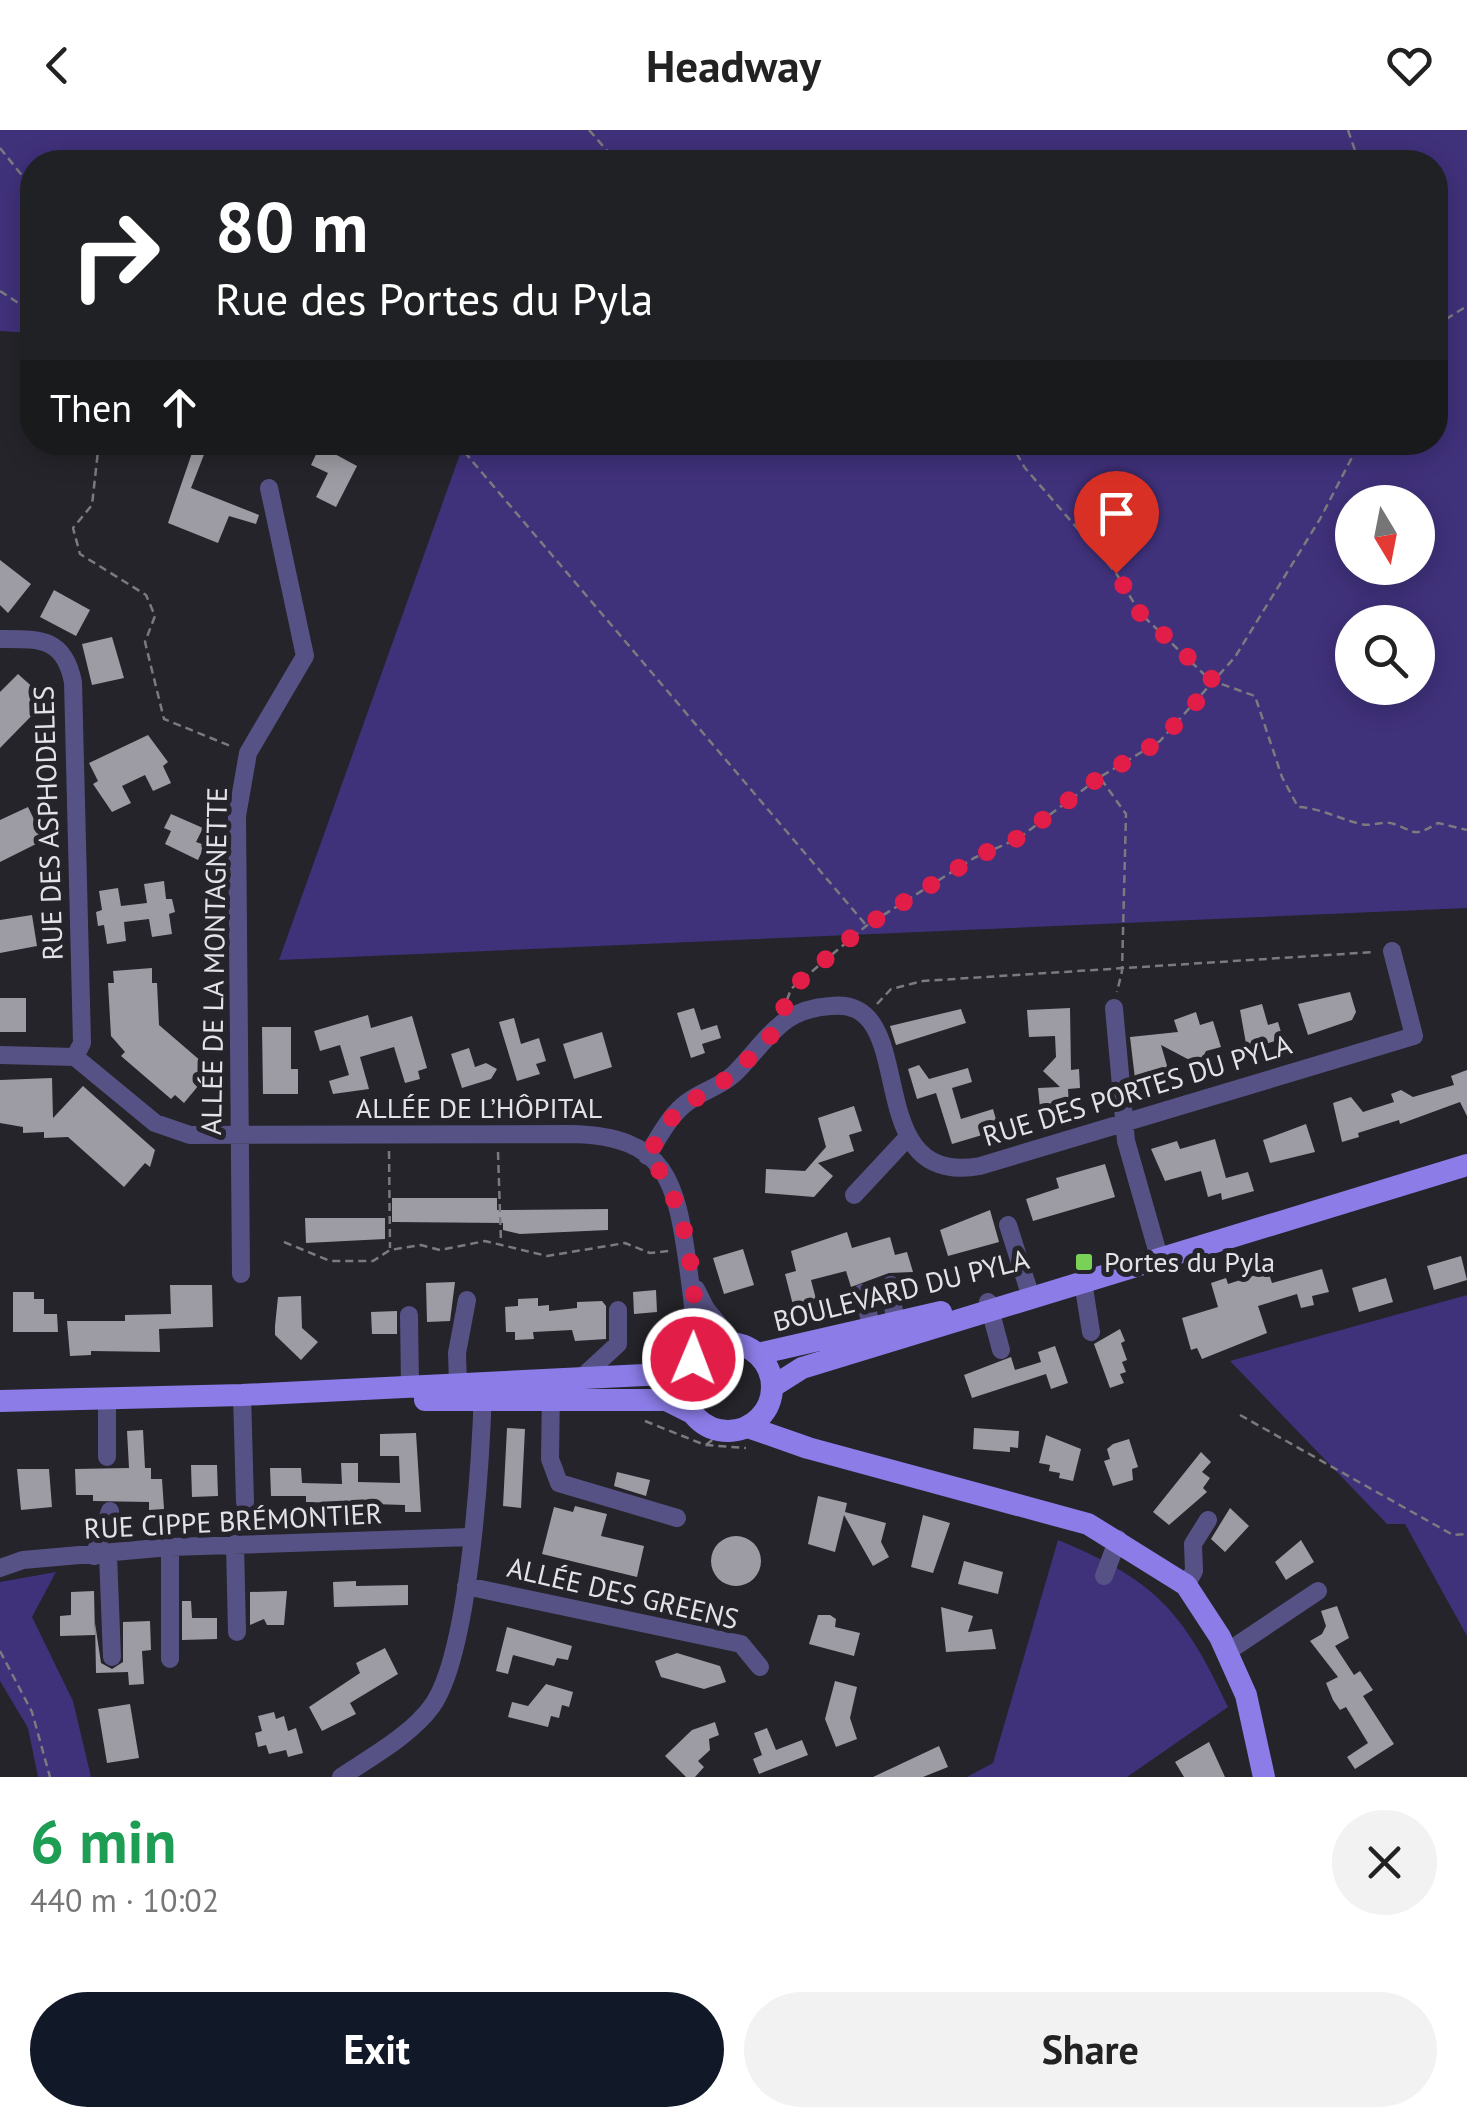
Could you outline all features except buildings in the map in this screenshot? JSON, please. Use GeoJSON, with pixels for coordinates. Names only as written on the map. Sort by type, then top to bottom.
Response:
{"type":"FeatureCollection","features":[{"type":"Feature","properties":{"kind":"main road"},"geometry":{"type":"LineString","coordinates":[[1151,1260],[1467,1165]]}},
{"type":"Feature","properties":{"kind":"main road","name":"BOULEVARD DU PYLA"},"geometry":{"type":"LineString","coordinates":[[758,1354],[882,1333],[1083,1282],[1151,1260]]}},
{"type":"Feature","properties":{"kind":"main road","name":"BOULEVARD DU PYLA"},"geometry":{"type":"LineString","coordinates":[[989,1307],[1028,1291],[1151,1260]]}},
{"type":"Feature","properties":{"kind":"main road","name":"BOULEVARD DU PYLA"},"geometry":{"type":"LineString","coordinates":[[771,1393],[802,1368],[882,1333]]}},
{"type":"Feature","properties":{"kind":"main road"},"geometry":{"type":"LineString","coordinates":[[690,1412],[683,1393],[689,1366],[705,1348],[734,1343],[758,1354],[769,1370],[771,1393],[787,1430],[808,1448]]}},
{"type":"Feature","properties":{"kind":"main road"},"geometry":{"type":"LineString","coordinates":[[551,1390],[578,1380],[689,1366]]}},
{"type":"Feature","properties":{"kind":"main road"},"geometry":{"type":"LineString","coordinates":[[0,1401],[242,1396],[458,1384],[483,1391]]}},
{"type":"Feature","properties":{"kind":"main road"},"geometry":{"type":"LineString","coordinates":[[242,1396],[280,1401],[551,1390],[666,1400],[690,1412],[710,1428],[714,1438],[752,1437],[808,1448],[1055,1513],[1118,1539],[1186,1585],[1227,1652],[1246,1695],[1264,1777]]}},
{"type":"Feature","properties":{"kind":"main road"},"geometry":{"type":"LineString","coordinates":[[752,1437],[771,1393]]}},
{"type":"Feature","properties":{"kind":"street","name":"ALLÉE DE LA MONTAGNETTE"},"geometry":{"type":"LineString","coordinates":[[241,1274],[237,816],[248,754],[305,656],[269,488]]}},
{"type":"Feature","properties":{"kind":"street","name":"RUE DES ASPHODELES"},"geometry":{"type":"LineString","coordinates":[[0,640],[39,640],[54,647],[67,658],[73,682],[82,1043],[76,1058]]}},
{"type":"Feature","properties":{"kind":"street","name":"RUE DES PORTES DU PYLA"},"geometry":{"type":"LineString","coordinates":[[908,1137],[929,1162],[966,1168],[1414,1036],[1392,951]]}},
{"type":"Feature","properties":{"kind":"street"},"geometry":{"type":"LineString","coordinates":[[647,1156],[677,1110],[733,1075],[776,1030],[802,1012],[848,1007],[866,1017],[879,1037],[908,1137],[854,1195]]}},
{"type":"Feature","properties":{"kind":"street"},"geometry":{"type":"LineString","coordinates":[[1114,1008],[1123,1123],[1151,1260]]}},
{"type":"Feature","properties":{"kind":"street"},"geometry":{"type":"LineString","coordinates":[[0,1054],[76,1058]]}},
{"type":"Feature","properties":{"kind":"street","name":"ALLÉE DE L’HÔPITAL"},"geometry":{"type":"LineString","coordinates":[[76,1058],[155,1124],[190,1135],[606,1135],[624,1139],[647,1156],[675,1193],[696,1327],[689,1366]]}},
{"type":"Feature","properties":{"kind":"street"},"geometry":{"type":"LineString","coordinates":[[1008,1226],[1028,1291]]}},
{"type":"Feature","properties":{"kind":"street","name":"ALLÉE DE L’HÔPITAL"},"geometry":{"type":"LineString","coordinates":[[688,1270],[706,1310],[734,1343]]}},
{"type":"Feature","properties":{"kind":"street"},"geometry":{"type":"LineString","coordinates":[[1083,1282],[1092,1332]]}},
{"type":"Feature","properties":{"kind":"street"},"geometry":{"type":"LineString","coordinates":[[882,1333],[891,1285]]}},
{"type":"Feature","properties":{"kind":"street"},"geometry":{"type":"LineString","coordinates":[[862,1293],[882,1333]]}},
{"type":"Feature","properties":{"kind":"street"},"geometry":{"type":"LineString","coordinates":[[458,1384],[457,1353],[467,1300]]}},
{"type":"Feature","properties":{"kind":"street"},"geometry":{"type":"LineString","coordinates":[[989,1307],[1001,1350]]}},
{"type":"Feature","properties":{"kind":"street"},"geometry":{"type":"LineString","coordinates":[[578,1380],[618,1344],[618,1310]]}},
{"type":"Feature","properties":{"kind":"street"},"geometry":{"type":"LineString","coordinates":[[409,1314],[410,1385]]}},
{"type":"Feature","properties":{"kind":"street"},"geometry":{"type":"LineString","coordinates":[[551,1390],[550,1459],[559,1484],[677,1518]]}},
{"type":"Feature","properties":{"kind":"street"},"geometry":{"type":"LineString","coordinates":[[342,1777],[430,1708],[445,1676],[466,1586],[483,1391]]}},
{"type":"Feature","properties":{"kind":"street"},"geometry":{"type":"LineString","coordinates":[[242,1396],[245,1502]]}},
{"type":"Feature","properties":{"kind":"street"},"geometry":{"type":"LineString","coordinates":[[107,1399],[107,1456]]}},
{"type":"Feature","properties":{"kind":"street"},"geometry":{"type":"LineString","coordinates":[[110,1511],[101,1555],[112,1657]]}},
{"type":"Feature","properties":{"kind":"street"},"geometry":{"type":"LineString","coordinates":[[1186,1585],[1194,1572],[1193,1544],[1208,1520]]}},
{"type":"Feature","properties":{"kind":"street","name":"RUE CIPPE BRÉMONTIER"},"geometry":{"type":"LineString","coordinates":[[0,1568],[23,1560],[170,1547],[470,1538]]}},
{"type":"Feature","properties":{"kind":"street"},"geometry":{"type":"LineString","coordinates":[[1104,1576],[1118,1539]]}},
{"type":"Feature","properties":{"kind":"street"},"geometry":{"type":"LineString","coordinates":[[236,1544],[238,1632]]}},
{"type":"Feature","properties":{"kind":"street"},"geometry":{"type":"LineString","coordinates":[[170,1547],[170,1659]]}},
{"type":"Feature","properties":{"kind":"street","name":"ALLÉE DES GREENS"},"geometry":{"type":"LineString","coordinates":[[466,1586],[741,1644],[760,1667]]}},
{"type":"Feature","properties":{"kind":"street"},"geometry":{"type":"LineString","coordinates":[[1227,1652],[1318,1590]]}},
{"type":"Feature","properties":{"kind":"path"},"geometry":{"type":"LineString","coordinates":[[589,130],[606,150]]}},
{"type":"Feature","properties":{"kind":"path"},"geometry":{"type":"LineString","coordinates":[[0,148],[20,173]]}},
{"type":"Feature","properties":{"kind":"path"},"geometry":{"type":"LineString","coordinates":[[98,455],[92,505],[73,528],[80,554],[146,595],[155,616],[144,642],[164,719],[248,754]]}},
{"type":"Feature","properties":{"kind":"path"},"geometry":{"type":"LineString","coordinates":[[467,455],[866,926]]}},
{"type":"Feature","properties":{"kind":"path"},"geometry":{"type":"LineString","coordinates":[[1018,455],[1112,568],[1140,613],[1215,682],[1255,696],[1282,777],[1298,807],[1314,807],[1363,825],[1395,824],[1408,833],[1418,833],[1438,823],[1467,830]]}},
{"type":"Feature","properties":{"kind":"path"},"geometry":{"type":"LineString","coordinates":[[776,1030],[791,989],[866,926],[974,858],[1018,838],[1100,777],[1160,741],[1215,682],[1320,519],[1353,455]]}},
{"type":"Feature","properties":{"kind":"path"},"geometry":{"type":"LineString","coordinates":[[1100,777],[1126,814],[1122,971],[1114,1008]]}},
{"type":"Feature","properties":{"kind":"path"},"geometry":{"type":"LineString","coordinates":[[866,1017],[891,988],[904,983],[1392,951]]}},
{"type":"Feature","properties":{"kind":"path"},"geometry":{"type":"LineString","coordinates":[[494,1134],[501,1164],[501,1245]]}},
{"type":"Feature","properties":{"kind":"path"},"geometry":{"type":"LineString","coordinates":[[389,1135],[390,1250]]}},
{"type":"Feature","properties":{"kind":"path"},"geometry":{"type":"LineString","coordinates":[[284,1242],[330,1260],[373,1261],[390,1250],[421,1245],[440,1250],[485,1241],[546,1256],[626,1242],[650,1253],[686,1250]]}},
{"type":"Feature","properties":{"kind":"path"},"geometry":{"type":"LineString","coordinates":[[1240,1415],[1453,1535],[1467,1534]]}},
{"type":"Feature","properties":{"kind":"path"},"geometry":{"type":"LineString","coordinates":[[634,1418],[714,1438],[752,1437]]}},
{"type":"Feature","properties":{"kind":"path"},"geometry":{"type":"LineString","coordinates":[[0,1651],[32,1712],[50,1777]]}},
{"type":"Feature","properties":{"kind":"shaded area"},"geometry":{"type":"Polygon","coordinates":[[[0,130],[1467,130],[1467,908],[279,960],[460,455],[1448,455],[1448,150],[20,150],[20,332],[0,331],[0,130]]]}},
{"type":"Feature","properties":{"kind":"shaded area"},"geometry":{"type":"Polygon","coordinates":[[[1467,1295],[1467,1636],[1405,1524],[1387,1524],[1230,1361],[1467,1295]]]}},
{"type":"Feature","properties":{"kind":"shaded area"},"geometry":{"type":"Polygon","coordinates":[[[1058,1540],[1119,1570],[1163,1603],[1197,1646],[1228,1707],[1127,1777],[967,1777],[993,1763],[1058,1540]]]}},
{"type":"Feature","properties":{"kind":"shaded area"},"geometry":{"type":"Polygon","coordinates":[[[56,1572],[32,1617],[73,1701],[91,1777],[38,1777],[28,1728],[0,1681],[0,1582],[56,1572]]]}},
{"type":"Feature","properties":{"kind":"place","name":"Portes du Pyla"},"geometry":{"type":"Point","coordinates":[1084,1262]}},
{"type":"Feature","properties":{"kind":"route"},"geometry":{"type":"LineString","coordinates":[[693,1359],[696,1327],[680,1211],[668,1179],[647,1156],[677,1110],[733,1075],[776,1030],[791,989],[861,929],[974,858],[1018,838],[1100,777],[1160,741],[1215,682],[1140,613],[1116,573]]}}]}
